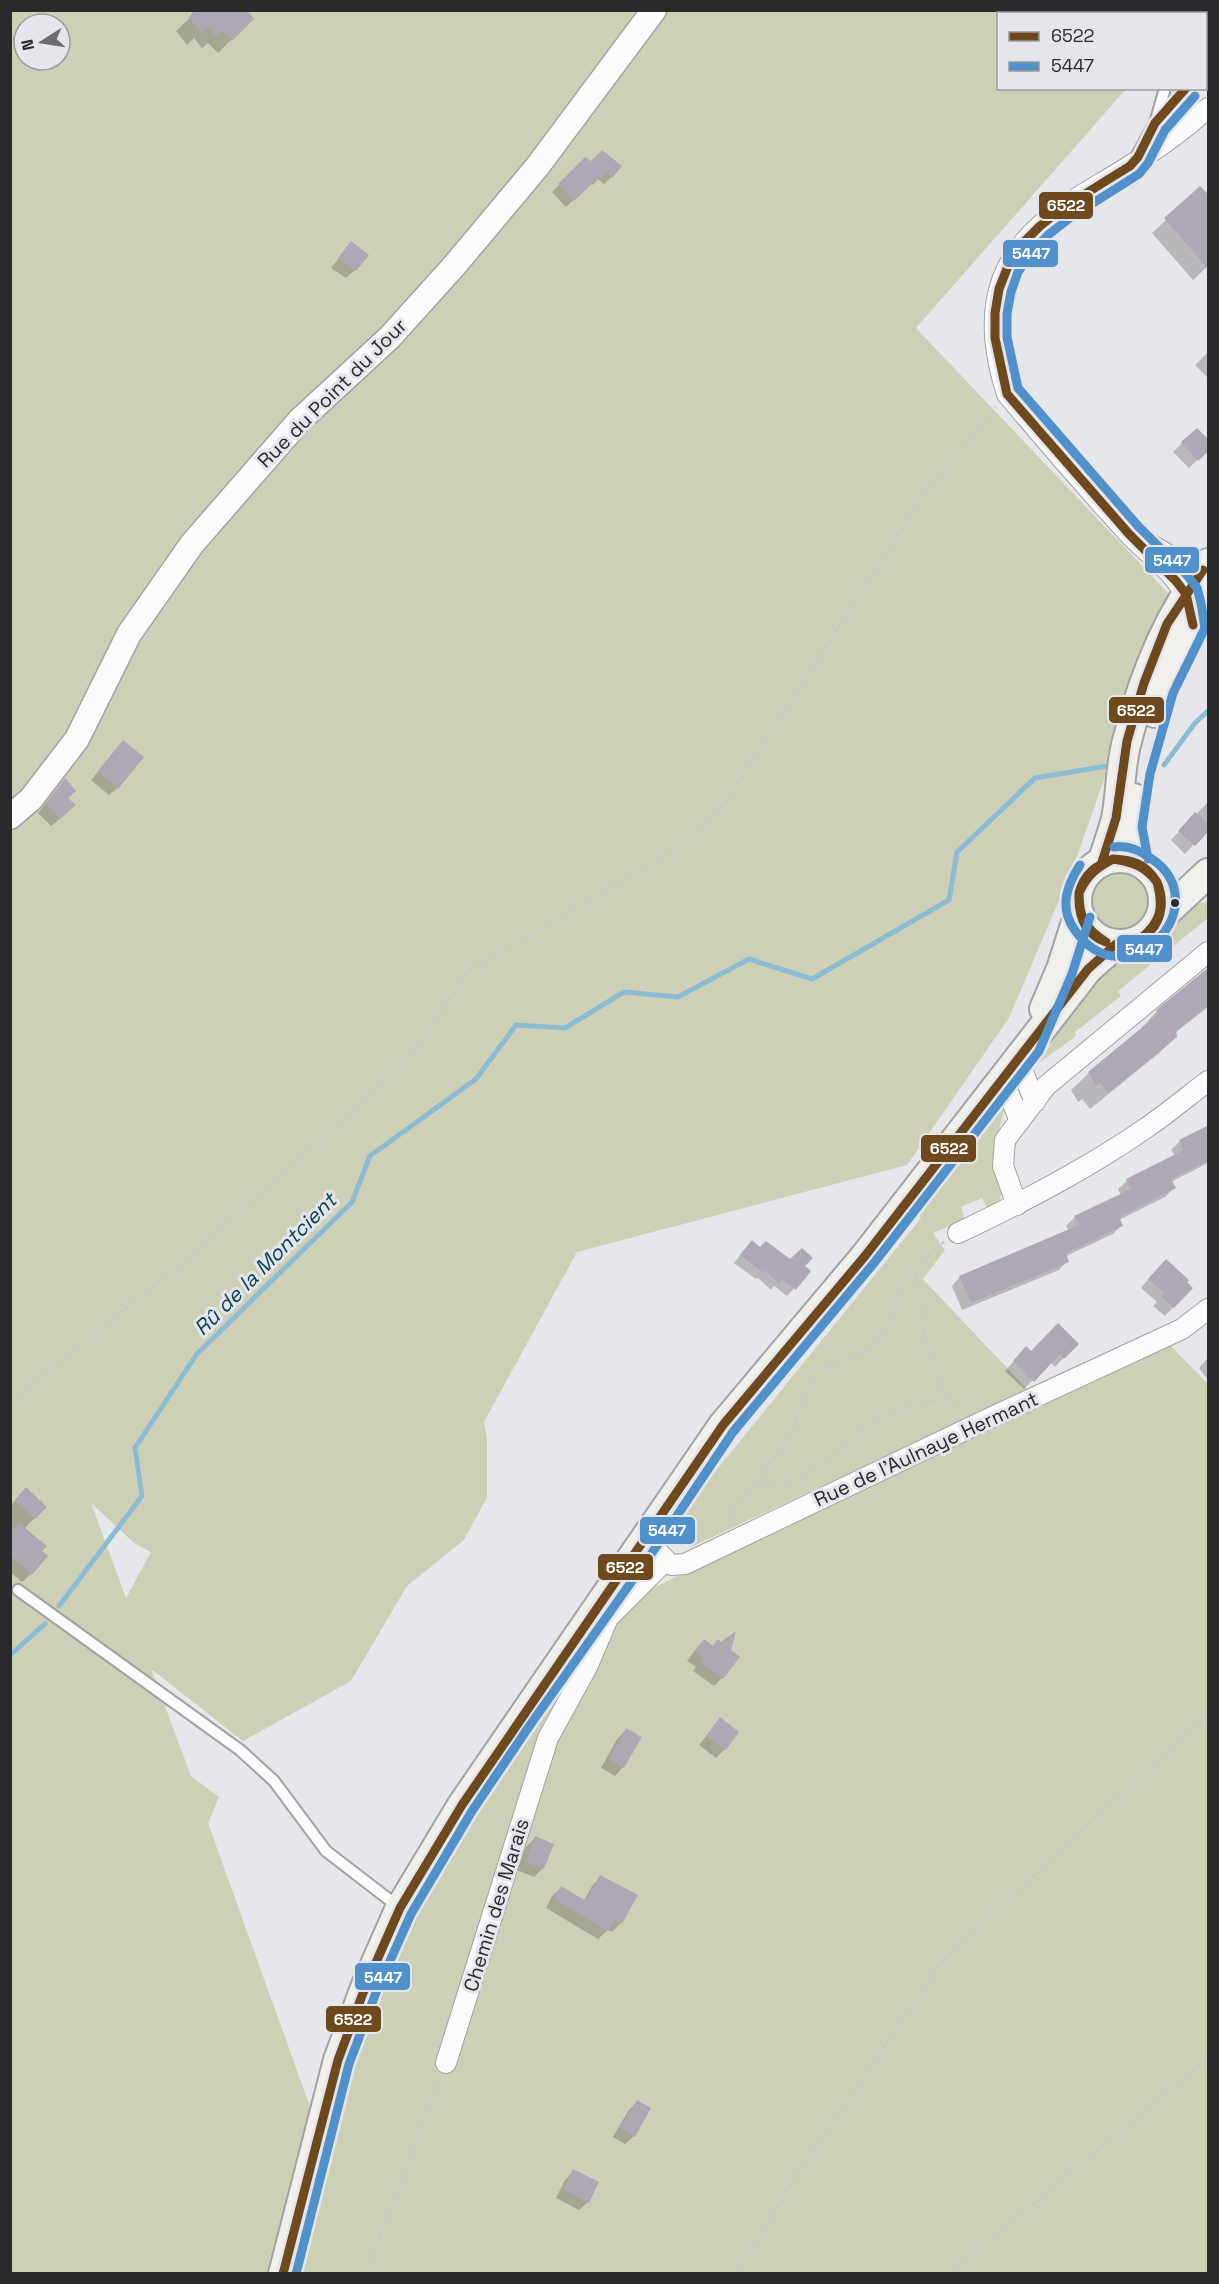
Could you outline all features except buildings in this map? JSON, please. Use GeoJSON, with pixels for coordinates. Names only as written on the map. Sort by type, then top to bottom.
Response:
{"type":"FeatureCollection","features":[{"type":"Feature","properties":{"kind":"main road"},"geometry":{"type":"LineString","coordinates":[[1159,919],[1162,905],[1161,890],[1145,869],[1130,827],[1138,771],[1162,689],[1193,626],[1197,598],[1206,565]]}},
{"type":"Feature","properties":{"kind":"main road"},"geometry":{"type":"LineString","coordinates":[[1102,862],[1116,818],[1127,741],[1144,683],[1167,624],[1197,598]]}},
{"type":"Feature","properties":{"kind":"main road"},"geometry":{"type":"LineString","coordinates":[[1113,859],[1145,869],[1203,878],[1159,919],[1146,936],[1137,941],[1116,944],[1104,941],[1084,925],[1079,913],[1077,901],[1079,889],[1084,878],[1102,862],[1113,859]]}},
{"type":"Feature","properties":{"kind":"main road"},"geometry":{"type":"LineString","coordinates":[[1017,1061],[1061,969],[1079,913]]}},
{"type":"Feature","properties":{"kind":"main road"},"geometry":{"type":"LineString","coordinates":[[283,2274],[338,2060],[366,1985],[400,1908],[469,1795],[592,1632],[646,1540],[723,1425],[865,1256],[1088,969],[1116,944]]}},
{"type":"Feature","properties":{"kind":"street","name":"Rue du Point du Jour"},"geometry":{"type":"LineString","coordinates":[[10,817],[31,799],[77,740],[129,634],[192,544],[300,420],[390,337],[454,266],[537,167],[654,10]]}},
{"type":"Feature","properties":{"kind":"street"},"geometry":{"type":"LineString","coordinates":[[1197,598],[1176,581],[1129,534],[1007,394],[998,365],[993,324],[995,302],[1004,274],[1016,252],[1042,224],[1063,208],[1179,134],[1209,108]]}},
{"type":"Feature","properties":{"kind":"street"},"geometry":{"type":"LineString","coordinates":[[1129,534],[1152,544],[1187,566],[1206,565]]}},
{"type":"Feature","properties":{"kind":"street"},"geometry":{"type":"LineString","coordinates":[[1017,1205],[1003,1166],[1005,1140],[1046,1086],[1209,952]]}},
{"type":"Feature","properties":{"kind":"street"},"geometry":{"type":"LineString","coordinates":[[1017,1061],[1035,1102]]}},
{"type":"Feature","properties":{"kind":"street"},"geometry":{"type":"LineString","coordinates":[[1017,1061],[1020,1121]]}},
{"type":"Feature","properties":{"kind":"street"},"geometry":{"type":"LineString","coordinates":[[958,1233],[1017,1205],[1146,1128],[1209,1081]]}},
{"type":"Feature","properties":{"kind":"street","name":"Rue de l'Aulnaye Hermant"},"geometry":{"type":"LineString","coordinates":[[666,1560],[671,1565],[685,1564],[1182,1329],[1209,1309]]}},
{"type":"Feature","properties":{"kind":"street"},"geometry":{"type":"LineString","coordinates":[[646,1540],[666,1560]]}},
{"type":"Feature","properties":{"kind":"street","name":"Chemin des Marais"},"geometry":{"type":"LineString","coordinates":[[446,2063],[548,1738],[587,1667],[592,1632],[666,1560]]}},
{"type":"Feature","properties":{"kind":"lane"},"geometry":{"type":"LineString","coordinates":[[1155,123],[1164,90]]}},
{"type":"Feature","properties":{"kind":"lane"},"geometry":{"type":"LineString","coordinates":[[1131,165],[1155,123],[1184,90]]}},
{"type":"Feature","properties":{"kind":"lane"},"geometry":{"type":"LineString","coordinates":[[18,1590],[240,1750],[273,1781],[326,1851],[400,1908]]}},
{"type":"Feature","properties":{"kind":"path"},"geometry":{"type":"LineString","coordinates":[[10,1405],[79,1346],[188,1259],[407,1062],[469,970],[669,854],[724,805],[926,491],[1007,394]]}},
{"type":"Feature","properties":{"kind":"path"},"geometry":{"type":"LineString","coordinates":[[914,1274],[922,1297],[923,1331],[929,1355],[948,1400],[924,1402],[894,1410],[866,1425],[850,1442],[787,1485],[758,1485],[768,1463],[780,1455],[794,1428],[802,1400],[814,1373],[869,1349],[884,1334],[901,1286],[933,1250],[958,1233]]}},
{"type":"Feature","properties":{"kind":"path"},"geometry":{"type":"LineString","coordinates":[[736,2274],[795,2178],[939,1965],[1184,1735],[1209,1716]]}},
{"type":"Feature","properties":{"kind":"path"},"geometry":{"type":"LineString","coordinates":[[949,2274],[1209,2058]]}},
{"type":"Feature","properties":{"kind":"path"},"geometry":{"type":"LineString","coordinates":[[366,2274],[446,2063]]}},
{"type":"Feature","properties":{"kind":"green space"},"geometry":{"type":"Polygon","coordinates":[[[11,11],[1039,11],[1041,12],[997,12],[997,90],[1125,90],[916,328],[1169,594],[1074,865],[1009,1018],[907,1165],[577,1252],[484,1422],[487,1439],[487,1497],[464,1540],[407,1586],[351,1681],[243,1741],[151,1669],[191,1776],[219,1797],[208,1823],[322,2140],[381,1973],[454,1828],[639,1595],[869,1481],[1170,1345],[1208,1384],[1208,2273],[11,2274],[11,11]],[[91,1503],[126,1598],[151,1552],[134,1543],[91,1503]]]}},
{"type":"Feature","properties":{"kind":"green space"},"geometry":{"type":"Polygon","coordinates":[[[1112,870],[1124,870],[1141,879],[1148,890],[1150,902],[1148,914],[1141,925],[1124,934],[1112,934],[1100,929],[1091,920],[1086,908],[1086,896],[1091,884],[1100,875],[1112,870]]]}},
{"type":"Feature","properties":{"kind":"green space"},"geometry":{"type":"Polygon","coordinates":[[[1208,901],[1208,918],[1118,991],[1121,996],[1075,1032],[1076,1036],[1039,1063],[1091,980],[1111,966],[1149,955],[1163,943],[1181,917],[1198,904],[1208,901]]]}},
{"type":"Feature","properties":{"kind":"green space"},"geometry":{"type":"Polygon","coordinates":[[[1003,1099],[1006,1102],[998,1135],[1002,1176],[1001,1197],[989,1212],[982,1198],[961,1207],[965,1220],[933,1233],[945,1250],[923,1279],[1028,1390],[691,1547],[671,1526],[921,1218],[914,1209],[1003,1099]]]}},
{"type":"Feature","properties":{"kind":"waterway","name":"Rû de la Montcient"},"geometry":{"type":"LineString","coordinates":[[1164,765],[1195,723],[1208,711]]}},
{"type":"Feature","properties":{"kind":"waterway","name":"Rû de la Montcient"},"geometry":{"type":"LineString","coordinates":[[59,1606],[142,1496],[135,1448],[196,1355],[352,1202],[370,1156],[476,1079],[516,1025],[565,1028],[624,992],[678,997],[749,959],[812,979],[949,900],[957,852],[1035,778],[1107,766]]}},
{"type":"Feature","properties":{"kind":"waterway","name":"Rû de la Montcient"},"geometry":{"type":"LineString","coordinates":[[10,1655],[45,1624]]}},
{"type":"Feature","properties":{"kind":"transit line","name":"6522"},"geometry":{"type":"LineString","coordinates":[[1184,90],[1155,123],[1138,157],[1130,166],[1064,207],[1021,245],[1008,266],[999,289],[995,313],[995,338],[1007,394],[1129,534],[1176,581],[1186,594],[1193,625]]}},
{"type":"Feature","properties":{"kind":"transit line","name":"5447"},"geometry":{"type":"LineString","coordinates":[[1148,859],[1142,827],[1150,774],[1173,693],[1205,628],[1201,603],[1197,588],[1186,574],[1138,526],[1018,388],[1007,337],[1007,314],[1018,272],[1031,253],[1048,235],[1071,217],[1139,174],[1148,163],[1165,130],[1195,96]]}},
{"type":"Feature","properties":{"kind":"transit line","name":"6522"},"geometry":{"type":"LineString","coordinates":[[1102,862],[1116,818],[1127,741],[1144,683],[1167,624],[1203,570]]}},
{"type":"Feature","properties":{"kind":"transit line","name":"5447"},"geometry":{"type":"LineString","coordinates":[[1080,865],[1071,880],[1066,896],[1067,913],[1074,929],[1095,950],[1118,957],[1139,952],[1158,940],[1170,921],[1175,900],[1170,878],[1143,853],[1134,849],[1114,847]]}},
{"type":"Feature","properties":{"kind":"transit line","name":"6522"},"geometry":{"type":"LineString","coordinates":[[1079,893],[1091,872],[1113,859]]}},
{"type":"Feature","properties":{"kind":"transit line","name":"6522"},"geometry":{"type":"LineString","coordinates":[[1079,893],[1085,881],[1113,859]]}},
{"type":"Feature","properties":{"kind":"transit line","name":"6522"},"geometry":{"type":"LineString","coordinates":[[1113,859],[1138,864],[1157,882]]}},
{"type":"Feature","properties":{"kind":"transit line","name":"6522"},"geometry":{"type":"LineString","coordinates":[[1113,859],[1138,866],[1148,872],[1157,882]]}},
{"type":"Feature","properties":{"kind":"transit line","name":"6522"},"geometry":{"type":"LineString","coordinates":[[1140,939],[1152,927],[1159,914],[1160,899],[1157,882]]}},
{"type":"Feature","properties":{"kind":"transit line","name":"6522"},"geometry":{"type":"LineString","coordinates":[[1140,939],[1153,928],[1160,914],[1161,898],[1157,882]]}},
{"type":"Feature","properties":{"kind":"transit line","name":"6522"},"geometry":{"type":"LineString","coordinates":[[1079,893],[1080,909],[1085,922],[1106,942]]}},
{"type":"Feature","properties":{"kind":"transit line","name":"6522"},"geometry":{"type":"LineString","coordinates":[[1079,893],[1081,916],[1084,923],[1092,934],[1106,942]]}},
{"type":"Feature","properties":{"kind":"transit line","name":"5447"},"geometry":{"type":"LineString","coordinates":[[296,2274],[349,2064],[377,1990],[411,1914],[472,1811],[656,1547],[733,1432],[874,1263],[1039,1051],[1072,974],[1090,917]]}},
{"type":"Feature","properties":{"kind":"transit line","name":"6522"},"geometry":{"type":"LineString","coordinates":[[283,2274],[338,2060],[366,1985],[400,1908],[462,1805],[723,1425],[865,1256],[1088,969],[1116,944]]}}]}
